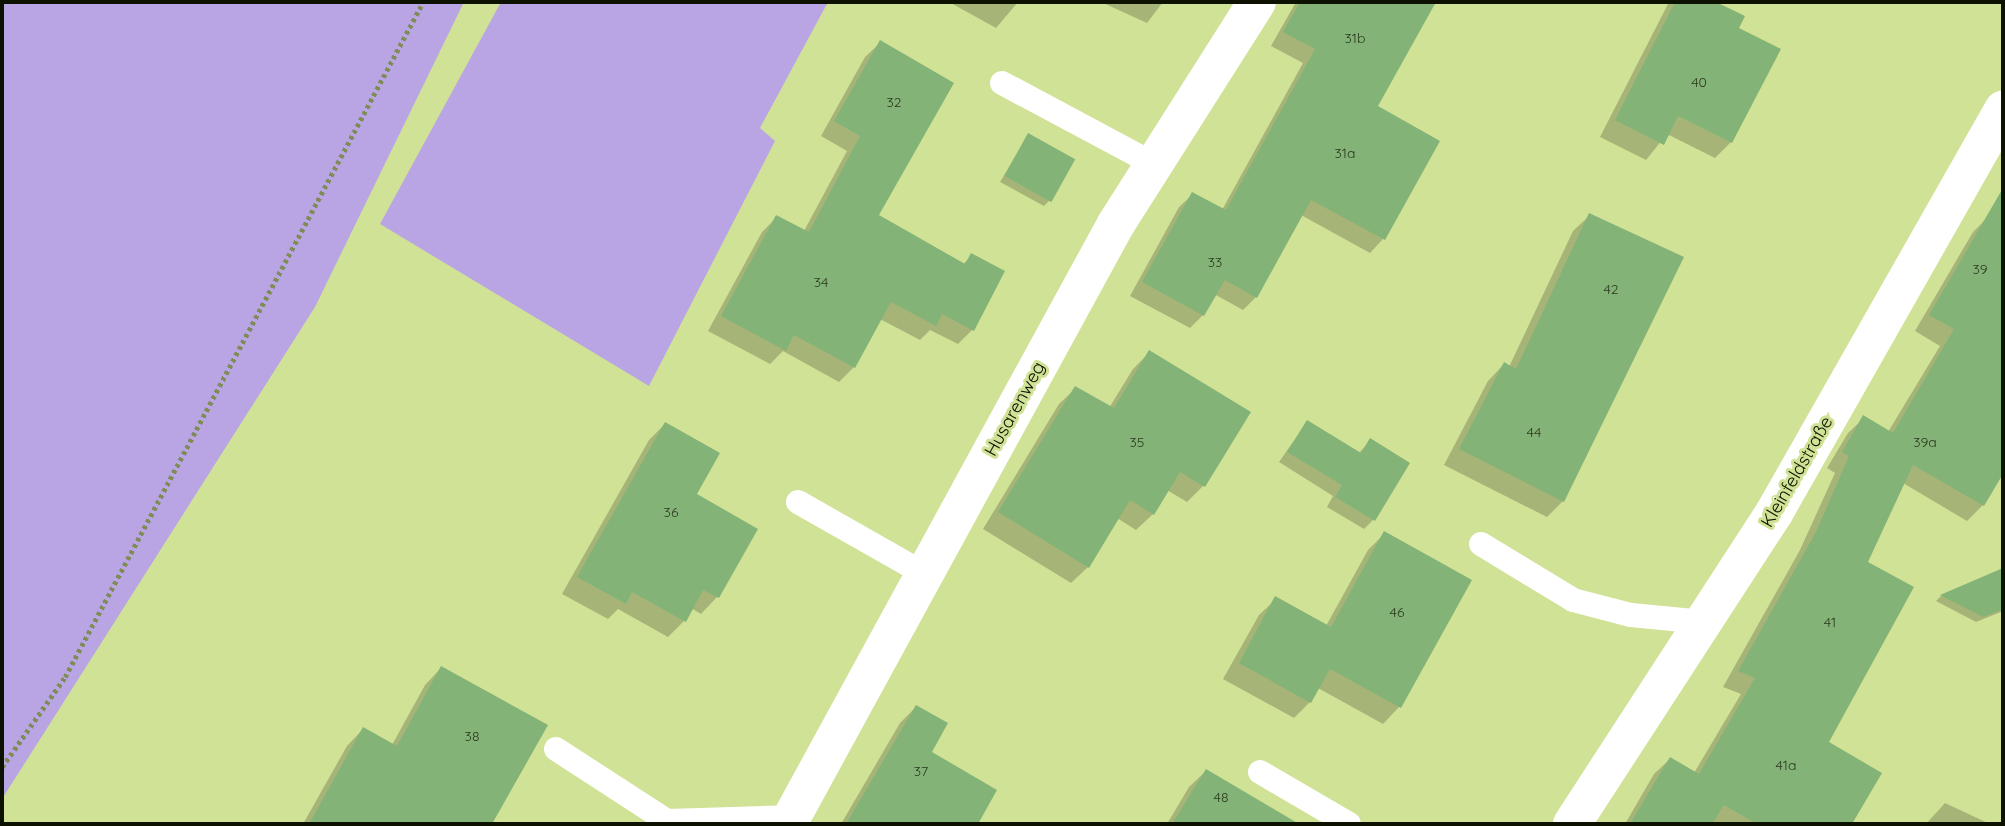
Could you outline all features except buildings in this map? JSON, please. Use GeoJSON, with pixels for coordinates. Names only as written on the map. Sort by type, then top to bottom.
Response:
{"type":"FeatureCollection","features":[{"type":"Feature","properties":{"kind":"street","name":"Husarenweg"},"geometry":{"type":"LineString","coordinates":[[791,820],[1116,224],[1257,2]]}},
{"type":"Feature","properties":{"kind":"street","name":"Kleinfeldstraße"},"geometry":{"type":"LineString","coordinates":[[1572,824],[1774,513],[2003,110]]}},
{"type":"Feature","properties":{"kind":"lane"},"geometry":{"type":"LineString","coordinates":[[1002,83],[1154,164]]}},
{"type":"Feature","properties":{"kind":"lane"},"geometry":{"type":"LineString","coordinates":[[798,502],[925,574]]}},
{"type":"Feature","properties":{"kind":"lane"},"geometry":{"type":"LineString","coordinates":[[1481,544],[1573,600],[1631,615],[1704,622]]}},
{"type":"Feature","properties":{"kind":"lane"},"geometry":{"type":"LineString","coordinates":[[556,749],[665,822],[791,820]]}},
{"type":"Feature","properties":{"kind":"lane"},"geometry":{"type":"LineString","coordinates":[[1260,772],[1349,824]]}},
{"type":"Feature","properties":{"kind":"path"},"geometry":{"type":"LineString","coordinates":[[2,767],[65,677],[423,2]]}},
{"type":"Feature","properties":{"kind":"shaded area"},"geometry":{"type":"Polygon","coordinates":[[[2,2],[464,2],[315,307],[2,799],[2,2]]]}},
{"type":"Feature","properties":{"kind":"shaded area"},"geometry":{"type":"Polygon","coordinates":[[[501,2],[828,2],[760,128],[775,141],[649,386],[380,224],[501,2]]]}}]}
